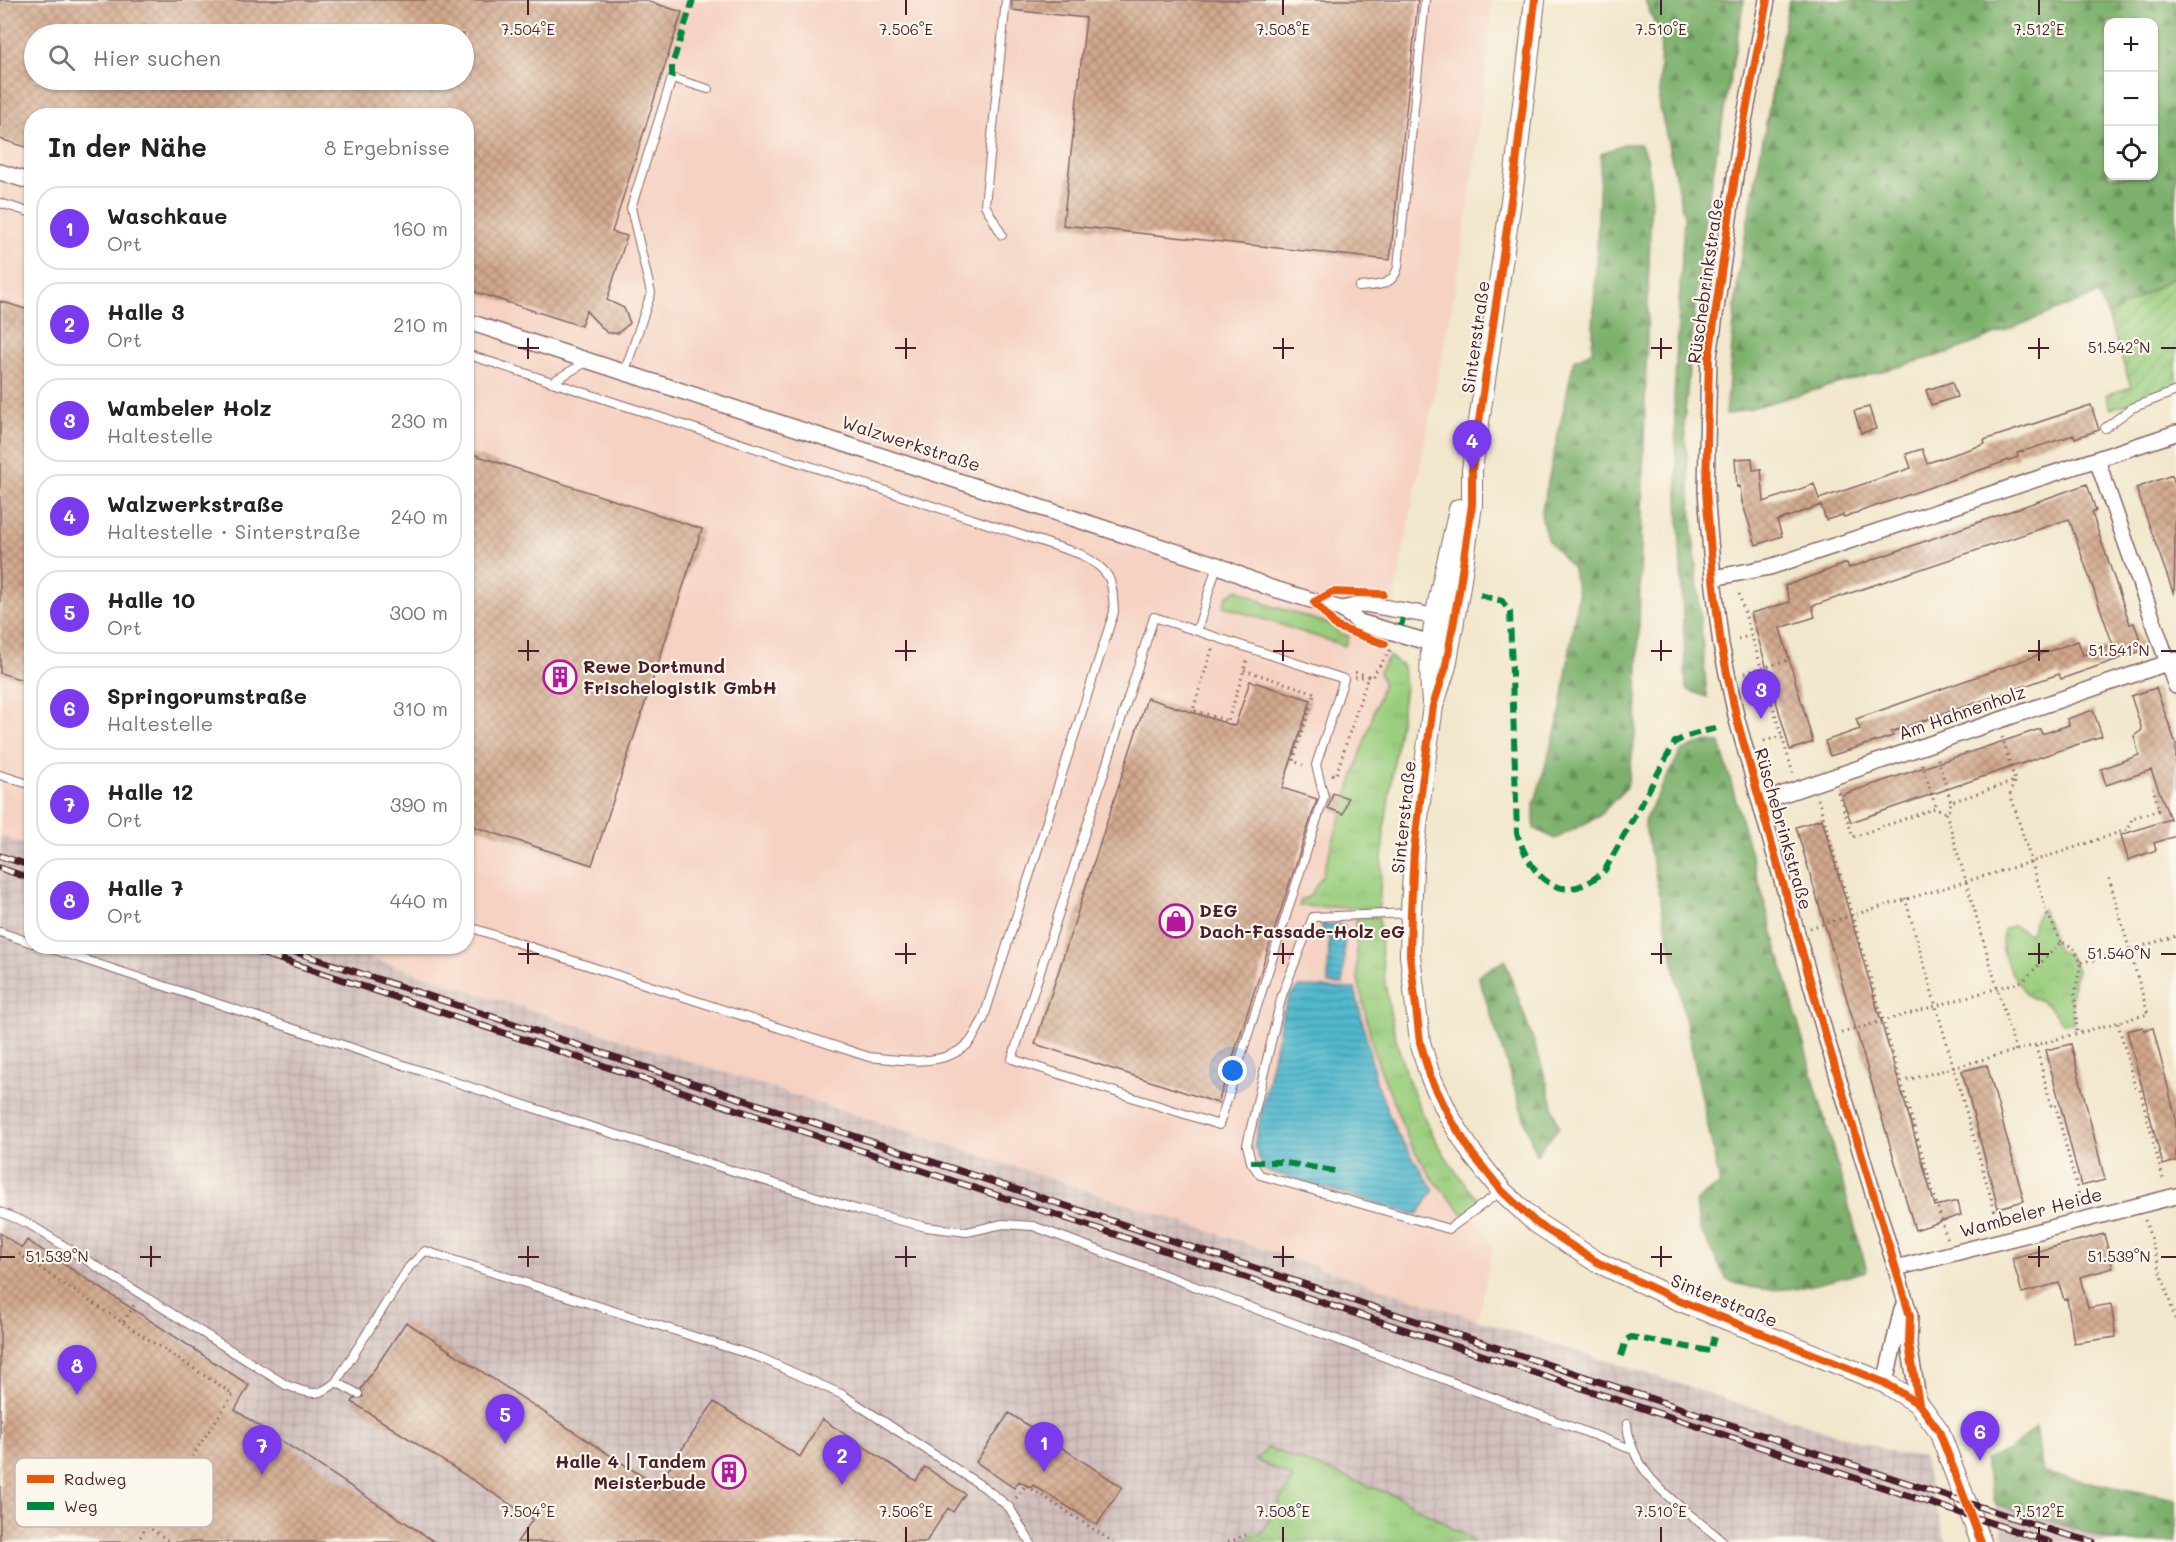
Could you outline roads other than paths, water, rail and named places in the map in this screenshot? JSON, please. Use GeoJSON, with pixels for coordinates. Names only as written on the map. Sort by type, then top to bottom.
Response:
{"type":"FeatureCollection","features":[{"type":"Feature","properties":{"kind":"street","name":"Sinterstraße"},"geometry":{"type":"LineString","coordinates":[[1440,646],[1454,620],[1472,505],[1472,470],[1515,173],[1535,0]]}},
{"type":"Feature","properties":{"kind":"street","name":"Rüschebrinkstraße"},"geometry":{"type":"LineString","coordinates":[[1767,0],[1740,142],[1709,357],[1706,490],[1713,578],[1728,682],[1760,802],[1826,1037],[1910,1316],[1909,1345],[1919,1404]]}},
{"type":"Feature","properties":{"kind":"street"},"geometry":{"type":"LineString","coordinates":[[0,172],[24,180]]}},
{"type":"Feature","properties":{"kind":"street","name":"Walzwerkstraße"},"geometry":{"type":"LineString","coordinates":[[474,324],[1217,565],[1268,587],[1341,609],[1359,622],[1440,646]]}},
{"type":"Feature","properties":{"kind":"street"},"geometry":{"type":"LineString","coordinates":[[1713,578],[1770,567],[2176,433]]}},
{"type":"Feature","properties":{"kind":"street"},"geometry":{"type":"LineString","coordinates":[[2097,460],[2172,661],[2176,686]]}},
{"type":"Feature","properties":{"kind":"street","name":"Sinterstraße"},"geometry":{"type":"LineString","coordinates":[[1472,470],[1461,502],[1434,616],[1445,671],[1432,706],[1413,851],[1410,955],[1414,1008],[1420,1042],[1430,1076],[1450,1119],[1473,1155],[1502,1191],[1534,1222],[1597,1262],[1678,1300],[1885,1383]]}},
{"type":"Feature","properties":{"kind":"street","name":"Walzwerkstraße"},"geometry":{"type":"LineString","coordinates":[[1341,609],[1365,604],[1454,620]]}},
{"type":"Feature","properties":{"kind":"street","name":"Am Hahnenholz"},"geometry":{"type":"LineString","coordinates":[[1760,802],[2172,661]]}},
{"type":"Feature","properties":{"kind":"street","name":"Wambeler Heide"},"geometry":{"type":"LineString","coordinates":[[1896,1268],[2176,1196]]}},
{"type":"Feature","properties":{"kind":"street","name":"Rüschebrinkstraße"},"geometry":{"type":"LineString","coordinates":[[1903,1294],[1902,1317],[1885,1383],[1919,1404],[1939,1431],[1981,1542]]}},
{"type":"Feature","properties":{"kind":"lane"},"geometry":{"type":"LineString","coordinates":[[1002,235],[986,205],[1006,0]]}},
{"type":"Feature","properties":{"kind":"lane"},"geometry":{"type":"LineString","coordinates":[[1359,287],[1386,284],[1392,279],[1398,267],[1425,0]]}},
{"type":"Feature","properties":{"kind":"lane"},"geometry":{"type":"LineString","coordinates":[[625,371],[651,293],[631,208],[672,78],[708,89]]}},
{"type":"Feature","properties":{"kind":"lane"},"geometry":{"type":"LineString","coordinates":[[0,203],[24,210]]}},
{"type":"Feature","properties":{"kind":"lane"},"geometry":{"type":"LineString","coordinates":[[474,357],[1080,554],[1104,568],[1112,586],[1114,612],[983,1020],[968,1044],[945,1057],[910,1062],[869,1057],[474,929]]}},
{"type":"Feature","properties":{"kind":"lane"},"geometry":{"type":"LineString","coordinates":[[552,381],[590,360]]}},
{"type":"Feature","properties":{"kind":"lane"},"geometry":{"type":"LineString","coordinates":[[2106,428],[2132,408],[2176,391]]}},
{"type":"Feature","properties":{"kind":"lane"},"geometry":{"type":"LineString","coordinates":[[1197,631],[1217,565]]}},
{"type":"Feature","properties":{"kind":"lane"},"geometry":{"type":"LineString","coordinates":[[1154,617],[1197,631],[1344,679],[1316,769],[1324,797],[1219,1125],[1012,1059],[1154,617]]}},
{"type":"Feature","properties":{"kind":"lane"},"geometry":{"type":"LineString","coordinates":[[0,775],[24,782]]}},
{"type":"Feature","properties":{"kind":"lane"},"geometry":{"type":"LineString","coordinates":[[1411,913],[1313,917],[1282,995],[1247,1145],[1251,1162],[1260,1175],[1449,1229],[1502,1191]]}},
{"type":"Feature","properties":{"kind":"lane"},"geometry":{"type":"LineString","coordinates":[[0,932],[24,940]]}},
{"type":"Feature","properties":{"kind":"lane"},"geometry":{"type":"LineString","coordinates":[[67,954],[602,1130],[859,1210],[926,1227],[967,1232],[1003,1224],[1034,1226],[1631,1449]]}},
{"type":"Feature","properties":{"kind":"lane"},"geometry":{"type":"LineString","coordinates":[[0,1212],[29,1224],[286,1385],[311,1394],[326,1392],[336,1382],[409,1268],[425,1251],[761,1358],[843,1395],[985,1488],[1009,1507],[1030,1542]]}},
{"type":"Feature","properties":{"kind":"lane"},"geometry":{"type":"LineString","coordinates":[[336,1382],[357,1394]]}},
{"type":"Feature","properties":{"kind":"lane"},"geometry":{"type":"LineString","coordinates":[[1627,1424],[1631,1449],[1655,1484],[1724,1542]]}},
{"type":"Feature","properties":{"kind":"water"},"geometry":{"type":"Polygon","coordinates":[[[1322,924],[1345,925],[1343,984],[1328,984],[1329,937],[1322,936],[1322,924]]]}},
{"type":"Feature","properties":{"kind":"water"},"geometry":{"type":"Polygon","coordinates":[[[1300,987],[1355,989],[1377,1085],[1397,1134],[1434,1190],[1418,1214],[1411,1214],[1264,1170],[1254,1146],[1282,1016],[1290,995],[1300,987]]]}},
{"type":"Feature","properties":{"kind":"railway"},"geometry":{"type":"LineString","coordinates":[[0,856],[24,864]]}},
{"type":"Feature","properties":{"kind":"railway"},"geometry":{"type":"LineString","coordinates":[[0,868],[24,876]]}},
{"type":"Feature","properties":{"kind":"railway"},"geometry":{"type":"LineString","coordinates":[[264,954],[2049,1542]]}},
{"type":"Feature","properties":{"kind":"railway"},"geometry":{"type":"LineString","coordinates":[[301,954],[2053,1531],[2093,1542]]}},
{"type":"Feature","properties":{"kind":"place","name":"Walzwerkstraße"},"geometry":{"type":"Point","coordinates":[1472,470]}},
{"type":"Feature","properties":{"kind":"place","name":"Rewe Dortmund Frischelogistik GmbH"},"geometry":{"type":"Point","coordinates":[560,677]}},
{"type":"Feature","properties":{"kind":"place","name":"Wambeler Holz"},"geometry":{"type":"Point","coordinates":[1761,719]}},
{"type":"Feature","properties":{"kind":"place","name":"DEG Dach-Fassade-Holz eG"},"geometry":{"type":"Point","coordinates":[1176,921]}},
{"type":"Feature","properties":{"kind":"place","name":"Halle 7"},"geometry":{"type":"Point","coordinates":[77,1395]}},
{"type":"Feature","properties":{"kind":"place","name":"Halle 10"},"geometry":{"type":"Point","coordinates":[505,1444]}},
{"type":"Feature","properties":{"kind":"place","name":"Springorumstraße"},"geometry":{"type":"Point","coordinates":[1980,1461]}},
{"type":"Feature","properties":{"kind":"place","name":"Halle 4 | Tandem Meisterbude"},"geometry":{"type":"Point","coordinates":[729,1472]}},
{"type":"Feature","properties":{"kind":"place","name":"Waschkaue"},"geometry":{"type":"Point","coordinates":[1044,1472]}},
{"type":"Feature","properties":{"kind":"place","name":"Halle 12"},"geometry":{"type":"Point","coordinates":[262,1475]}},
{"type":"Feature","properties":{"kind":"place","name":"Halle 3"},"geometry":{"type":"Point","coordinates":[842,1485]}}]}
